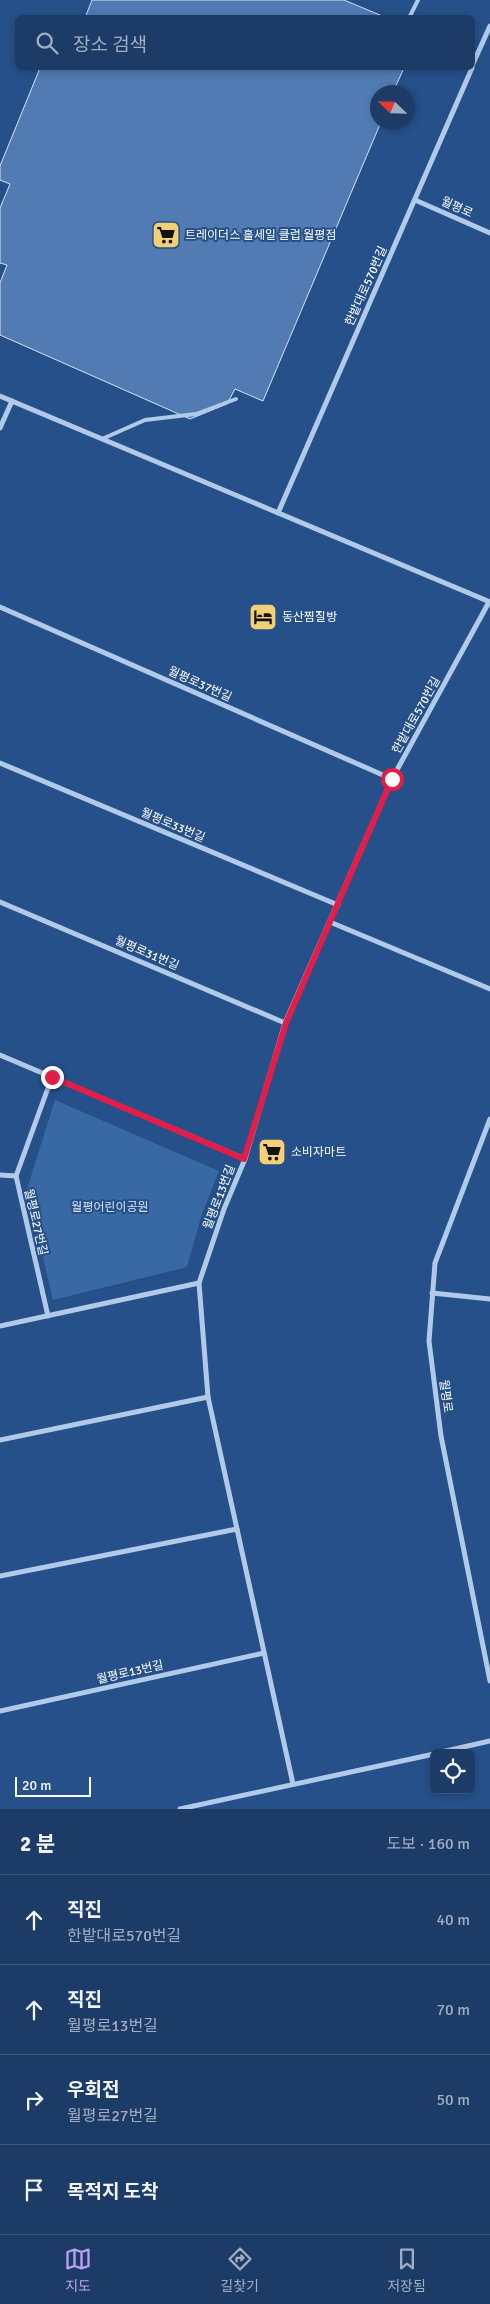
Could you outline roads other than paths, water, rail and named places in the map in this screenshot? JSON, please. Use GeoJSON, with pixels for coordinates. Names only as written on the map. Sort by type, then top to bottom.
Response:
{"type":"FeatureCollection","features":[{"type":"Feature","properties":{"kind":"street","name":"한밭대로570번길"},"geometry":{"type":"LineString","coordinates":[[475,60],[490,26]]}},
{"type":"Feature","properties":{"kind":"street","name":"한밭대로570번길"},"geometry":{"type":"LineString","coordinates":[[278,512],[471,70]]}},
{"type":"Feature","properties":{"kind":"street","name":"월평로"},"geometry":{"type":"LineString","coordinates":[[415,200],[490,233]]}},
{"type":"Feature","properties":{"kind":"street","name":"한밭대로570번길"},"geometry":{"type":"LineString","coordinates":[[0,396],[490,602],[392,779],[330,922]]}},
{"type":"Feature","properties":{"kind":"street"},"geometry":{"type":"LineString","coordinates":[[0,428],[12,401]]}},
{"type":"Feature","properties":{"kind":"street","name":"월평로37번길"},"geometry":{"type":"LineString","coordinates":[[0,606],[392,779]]}},
{"type":"Feature","properties":{"kind":"street","name":"월평로33번길"},"geometry":{"type":"LineString","coordinates":[[0,763],[338,905]]}},
{"type":"Feature","properties":{"kind":"street","name":"월평로31번길"},"geometry":{"type":"LineString","coordinates":[[0,902],[286,1023]]}},
{"type":"Feature","properties":{"kind":"street"},"geometry":{"type":"LineString","coordinates":[[330,922],[490,989]]}},
{"type":"Feature","properties":{"kind":"street","name":"월평로13번길"},"geometry":{"type":"LineString","coordinates":[[293,1784],[208,1397],[199,1283],[224,1209],[244,1159],[286,1023],[330,922]]}},
{"type":"Feature","properties":{"kind":"street"},"geometry":{"type":"LineString","coordinates":[[0,1055],[244,1159]]}},
{"type":"Feature","properties":{"kind":"street","name":"월평로27번길"},"geometry":{"type":"LineString","coordinates":[[48,1316],[16,1176],[52,1077]]}},
{"type":"Feature","properties":{"kind":"street","name":"월평로"},"geometry":{"type":"LineString","coordinates":[[490,1118],[435,1263],[429,1341],[441,1436],[490,1682]]}},
{"type":"Feature","properties":{"kind":"street"},"geometry":{"type":"LineString","coordinates":[[0,1175],[16,1176]]}},
{"type":"Feature","properties":{"kind":"street"},"geometry":{"type":"LineString","coordinates":[[0,1326],[199,1283]]}},
{"type":"Feature","properties":{"kind":"street"},"geometry":{"type":"LineString","coordinates":[[432,1293],[490,1298]]}},
{"type":"Feature","properties":{"kind":"street"},"geometry":{"type":"LineString","coordinates":[[0,1440],[208,1397]]}},
{"type":"Feature","properties":{"kind":"street"},"geometry":{"type":"LineString","coordinates":[[0,1576],[237,1529]]}},
{"type":"Feature","properties":{"kind":"street","name":"월평로13번길"},"geometry":{"type":"LineString","coordinates":[[0,1712],[264,1653]]}},
{"type":"Feature","properties":{"kind":"street"},"geometry":{"type":"LineString","coordinates":[[454,1749],[490,1741]]}},
{"type":"Feature","properties":{"kind":"street"},"geometry":{"type":"LineString","coordinates":[[180,1809],[430,1754]]}},
{"type":"Feature","properties":{"kind":"lane"},"geometry":{"type":"LineString","coordinates":[[410,15],[418,0]]}},
{"type":"Feature","properties":{"kind":"lane"},"geometry":{"type":"LineString","coordinates":[[102,439],[145,420],[196,414],[236,399]]}},
{"type":"Feature","properties":{"kind":"place","name":"트레이더스 홀세일 클럽 월평점"},"geometry":{"type":"Point","coordinates":[166,235]}},
{"type":"Feature","properties":{"kind":"place","name":"동산찜질방"},"geometry":{"type":"Point","coordinates":[263,617]}},
{"type":"Feature","properties":{"kind":"place","name":"소비자마트"},"geometry":{"type":"Point","coordinates":[272,1152]}},
{"type":"Feature","properties":{"kind":"park label","name":"월평어린이공원"},"geometry":{"type":"Point","coordinates":[110,1207]}}]}
